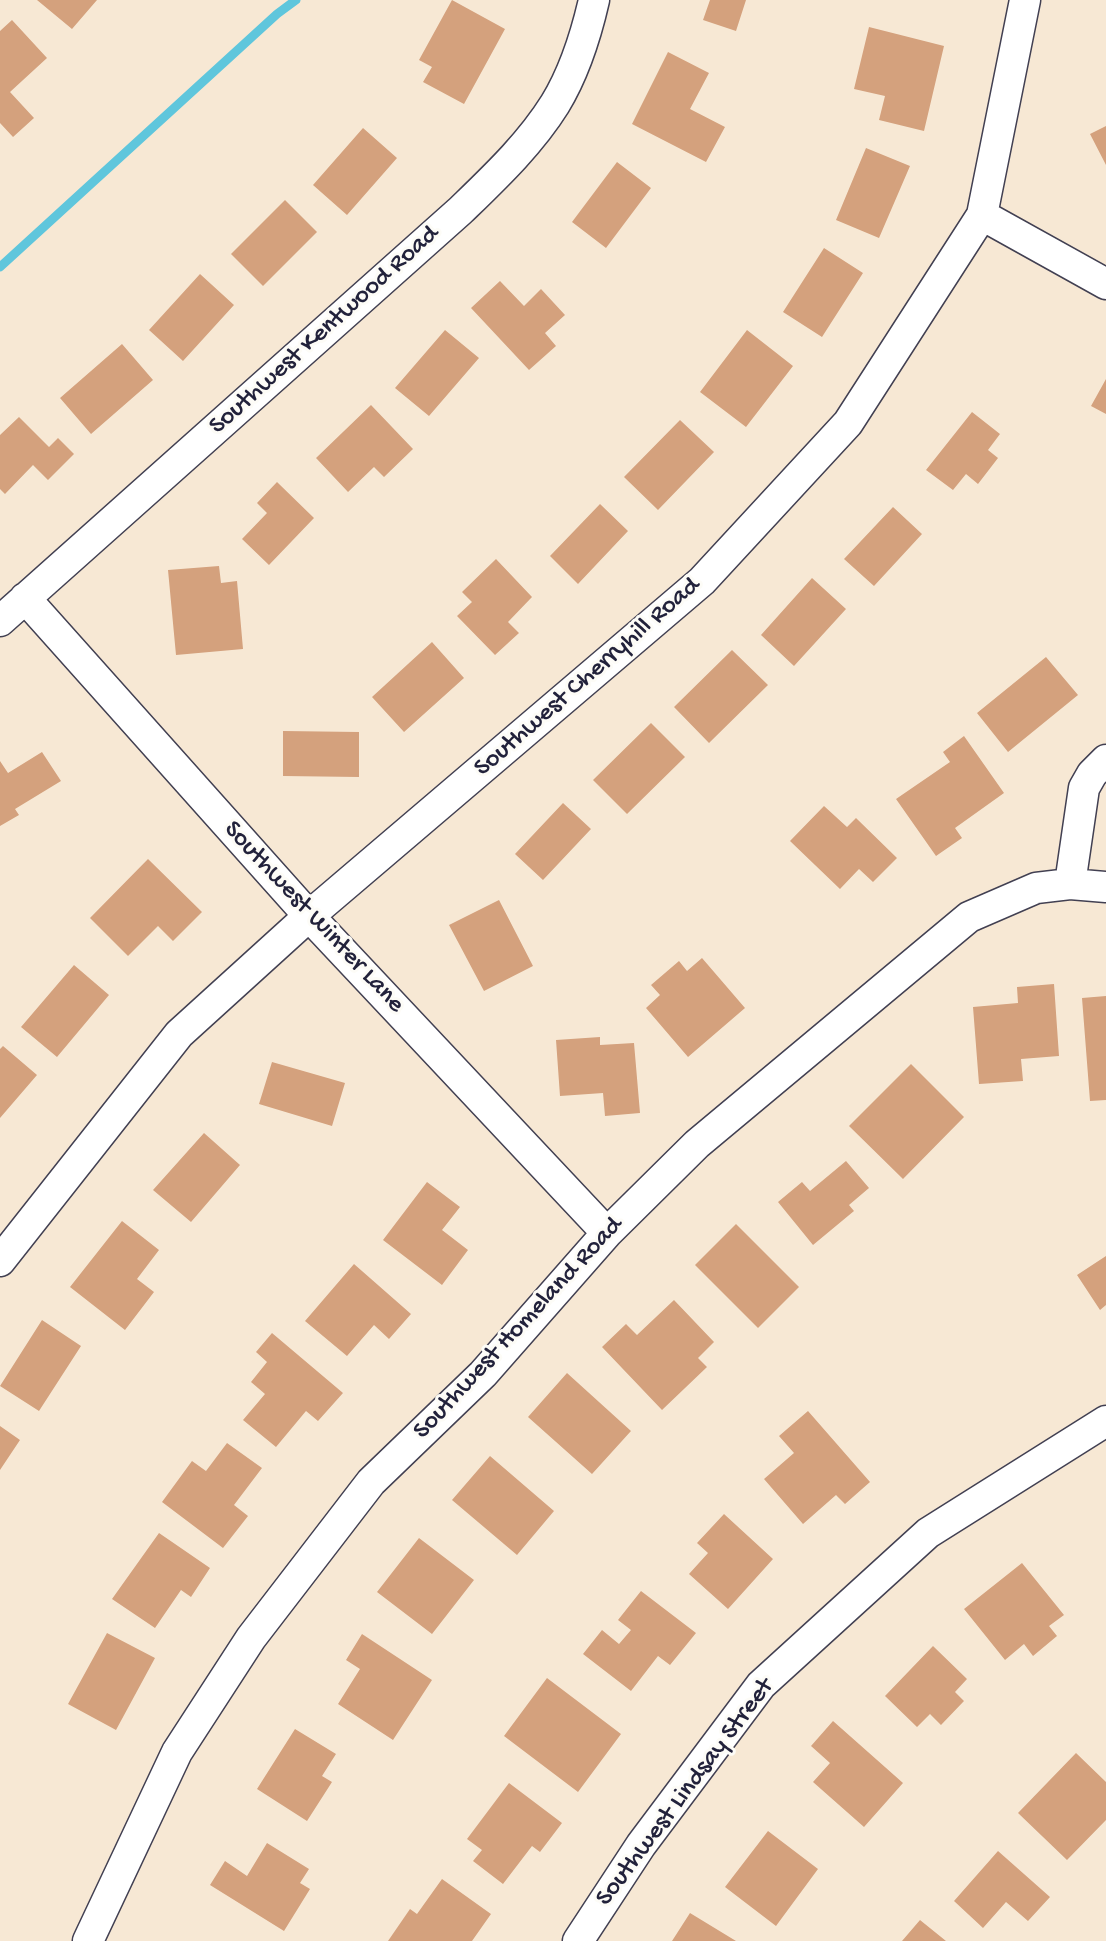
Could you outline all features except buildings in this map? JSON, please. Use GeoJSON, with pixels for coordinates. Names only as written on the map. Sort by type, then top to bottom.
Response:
{"type":"FeatureCollection","features":[{"type":"Feature","properties":{"kind":"street","name":"Southwest Kentwood Road"},"geometry":{"type":"LineString","coordinates":[[0,621],[461,210],[513,159],[556,103],[586,34],[594,0]]}},
{"type":"Feature","properties":{"kind":"street","name":"Southwest Cherryhill Road"},"geometry":{"type":"LineString","coordinates":[[0,1261],[179,1034],[309,916],[702,581],[848,423],[982,215],[1025,0]]}},
{"type":"Feature","properties":{"kind":"street"},"geometry":{"type":"LineString","coordinates":[[982,215],[1106,284]]}},
{"type":"Feature","properties":{"kind":"street","name":"Southwest Winter Lane"},"geometry":{"type":"LineString","coordinates":[[25,598],[309,916],[607,1233]]}},
{"type":"Feature","properties":{"kind":"street"},"geometry":{"type":"LineString","coordinates":[[1070,884],[1084,788],[1106,760]]}},
{"type":"Feature","properties":{"kind":"street","name":"Southwest Homeland Road"},"geometry":{"type":"LineString","coordinates":[[88,1941],[177,1752],[251,1638],[371,1482],[483,1374],[607,1233],[697,1144],[969,917],[1036,888],[1070,884],[1106,887]]}},
{"type":"Feature","properties":{"kind":"street","name":"Southwest Lindsay Street"},"geometry":{"type":"LineString","coordinates":[[578,1941],[641,1845],[761,1685],[928,1533],[1106,1421]]}},
{"type":"Feature","properties":{"kind":"waterway"},"geometry":{"type":"LineString","coordinates":[[0,267],[296,0]]}}]}
